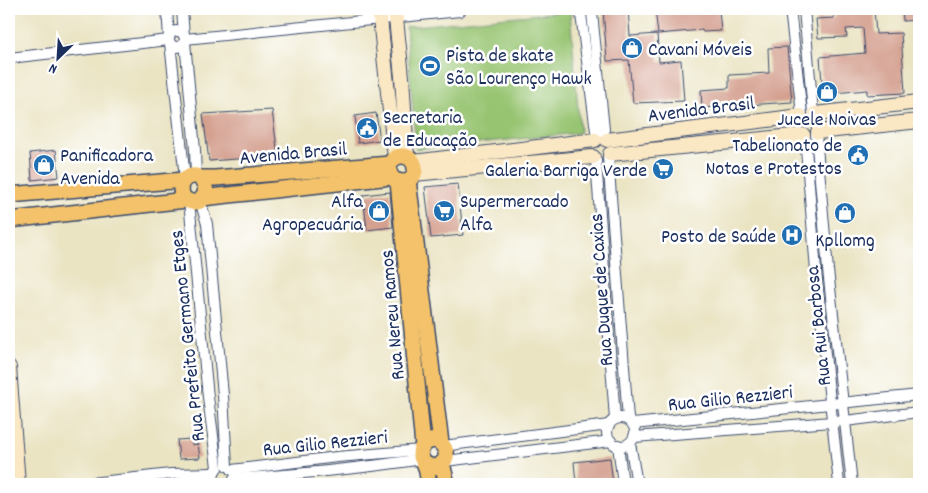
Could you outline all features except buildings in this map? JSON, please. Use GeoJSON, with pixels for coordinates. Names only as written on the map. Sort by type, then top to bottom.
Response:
{"type":"FeatureCollection","features":[{"type":"Feature","properties":{"kind":"main road","name":"Rua Nereu Ramos"},"geometry":{"type":"LineString","coordinates":[[395,13],[402,77],[402,169],[423,455],[429,484]]}},
{"type":"Feature","properties":{"kind":"main road","name":"Rua Nereu Ramos"},"geometry":{"type":"LineString","coordinates":[[380,14],[386,78],[402,169],[447,484]]}},
{"type":"Feature","properties":{"kind":"main road"},"geometry":{"type":"LineString","coordinates":[[386,78],[402,77]]}},
{"type":"Feature","properties":{"kind":"main road","name":"Avenida Brasil"},"geometry":{"type":"LineString","coordinates":[[9,220],[194,200],[601,140],[919,102]]}},
{"type":"Feature","properties":{"kind":"main road"},"geometry":{"type":"LineString","coordinates":[[808,114],[818,117],[821,125],[810,135],[798,130],[797,126],[798,119],[808,114]]}},
{"type":"Feature","properties":{"kind":"main road","name":"Avenida Brasil"},"geometry":{"type":"LineString","coordinates":[[9,195],[191,178],[402,169],[602,157],[810,135],[919,121]]}},
{"type":"Feature","properties":{"kind":"main road"},"geometry":{"type":"LineString","coordinates":[[601,140],[609,143],[612,148],[602,157],[591,155],[589,148],[592,142],[601,140]]}},
{"type":"Feature","properties":{"kind":"main road"},"geometry":{"type":"LineString","coordinates":[[191,178],[203,181],[206,188],[205,195],[194,200],[182,196],[180,190],[181,185],[191,178]]}},
{"type":"Feature","properties":{"kind":"main road"},"geometry":{"type":"LineString","coordinates":[[9,367],[18,484]]}},
{"type":"Feature","properties":{"kind":"main road"},"geometry":{"type":"LineString","coordinates":[[432,441],[443,453],[434,467],[423,455],[427,442],[432,441]]}},
{"type":"Feature","properties":{"kind":"main road"},"geometry":{"type":"LineString","coordinates":[[9,479],[9,484]]}},
{"type":"Feature","properties":{"kind":"street"},"geometry":{"type":"LineString","coordinates":[[167,9],[191,178]]}},
{"type":"Feature","properties":{"kind":"street"},"geometry":{"type":"LineString","coordinates":[[182,9],[195,150],[191,178]]}},
{"type":"Feature","properties":{"kind":"street"},"geometry":{"type":"LineString","coordinates":[[790,9],[808,114]]}},
{"type":"Feature","properties":{"kind":"street"},"geometry":{"type":"LineString","coordinates":[[804,9],[808,114]]}},
{"type":"Feature","properties":{"kind":"street"},"geometry":{"type":"LineString","coordinates":[[185,39],[380,14],[460,11]]}},
{"type":"Feature","properties":{"kind":"street"},"geometry":{"type":"LineString","coordinates":[[578,11],[588,14],[594,11],[601,140],[578,11]]}},
{"type":"Feature","properties":{"kind":"street"},"geometry":{"type":"LineString","coordinates":[[170,40],[178,48],[181,47],[185,39]]}},
{"type":"Feature","properties":{"kind":"street"},"geometry":{"type":"LineString","coordinates":[[9,58],[170,40]]}},
{"type":"Feature","properties":{"kind":"street","name":"Rua Rui Barbosa"},"geometry":{"type":"LineString","coordinates":[[810,135],[828,270],[852,484]]}},
{"type":"Feature","properties":{"kind":"street","name":"Rua Rui Barbosa"},"geometry":{"type":"LineString","coordinates":[[810,135],[816,271],[839,484]]}},
{"type":"Feature","properties":{"kind":"street","name":"Rua Duque de Caxias"},"geometry":{"type":"LineString","coordinates":[[602,157],[630,422]]}},
{"type":"Feature","properties":{"kind":"street","name":"Rua Duque de Caxias"},"geometry":{"type":"LineString","coordinates":[[602,157],[612,422]]}},
{"type":"Feature","properties":{"kind":"street","name":"Rua Prefeito Germano Etges"},"geometry":{"type":"LineString","coordinates":[[194,200],[207,224],[223,395],[223,476]]}},
{"type":"Feature","properties":{"kind":"street","name":"Rua Prefeito Germano Etges"},"geometry":{"type":"LineString","coordinates":[[194,200],[208,397],[223,476]]}},
{"type":"Feature","properties":{"kind":"street"},"geometry":{"type":"LineString","coordinates":[[816,271],[828,270]]}},
{"type":"Feature","properties":{"kind":"street"},"geometry":{"type":"LineString","coordinates":[[208,397],[223,395]]}},
{"type":"Feature","properties":{"kind":"street","name":"Rua Gilio Rezzieri"},"geometry":{"type":"LineString","coordinates":[[630,422],[919,395]]}},
{"type":"Feature","properties":{"kind":"street","name":"Rua Gilio Rezzieri"},"geometry":{"type":"LineString","coordinates":[[632,440],[844,421],[919,412]]}},
{"type":"Feature","properties":{"kind":"street"},"geometry":{"type":"LineString","coordinates":[[443,453],[612,422],[623,418],[630,422],[635,430],[632,440],[637,484]]}},
{"type":"Feature","properties":{"kind":"street"},"geometry":{"type":"LineString","coordinates":[[612,422],[607,433],[614,443],[623,484]]}},
{"type":"Feature","properties":{"kind":"street"},"geometry":{"type":"LineString","coordinates":[[443,453],[614,443],[622,446],[632,440]]}},
{"type":"Feature","properties":{"kind":"street","name":"Rua Gilio Rezzieri"},"geometry":{"type":"LineString","coordinates":[[82,484],[223,476],[337,457],[423,455]]}},
{"type":"Feature","properties":{"kind":"street","name":"Rua Gilio Rezzieri"},"geometry":{"type":"LineString","coordinates":[[202,484],[223,476]]}},
{"type":"Feature","properties":{"kind":"green space"},"geometry":{"type":"Polygon","coordinates":[[[570,11],[580,133],[416,149],[406,27],[570,11]]]}},
{"type":"Feature","properties":{"kind":"place","name":"Cavani Móveis"},"geometry":{"type":"Point","coordinates":[632,48]}},
{"type":"Feature","properties":{"kind":"place","name":"Pista de skate São Lourenço Hawk"},"geometry":{"type":"Point","coordinates":[430,66]}},
{"type":"Feature","properties":{"kind":"place","name":"Jucele Noivas"},"geometry":{"type":"Point","coordinates":[827,92]}},
{"type":"Feature","properties":{"kind":"place","name":"Secretaria de Educação"},"geometry":{"type":"Point","coordinates":[367,128]}},
{"type":"Feature","properties":{"kind":"place","name":"Tabelionato de Notas e Protestos"},"geometry":{"type":"Point","coordinates":[858,155]}},
{"type":"Feature","properties":{"kind":"place","name":"Panificadora Avenida"},"geometry":{"type":"Point","coordinates":[44,165]}},
{"type":"Feature","properties":{"kind":"place","name":"Galeria Barriga Verde"},"geometry":{"type":"Point","coordinates":[663,169]}},
{"type":"Feature","properties":{"kind":"place","name":"Alfa Agropecuária"},"geometry":{"type":"Point","coordinates":[379,211]}},
{"type":"Feature","properties":{"kind":"place","name":"Supermercado Alfa"},"geometry":{"type":"Point","coordinates":[444,211]}},
{"type":"Feature","properties":{"kind":"place","name":"Kpllomg"},"geometry":{"type":"Point","coordinates":[845,213]}},
{"type":"Feature","properties":{"kind":"place","name":"Posto de Saúde"},"geometry":{"type":"Point","coordinates":[792,235]}}]}
